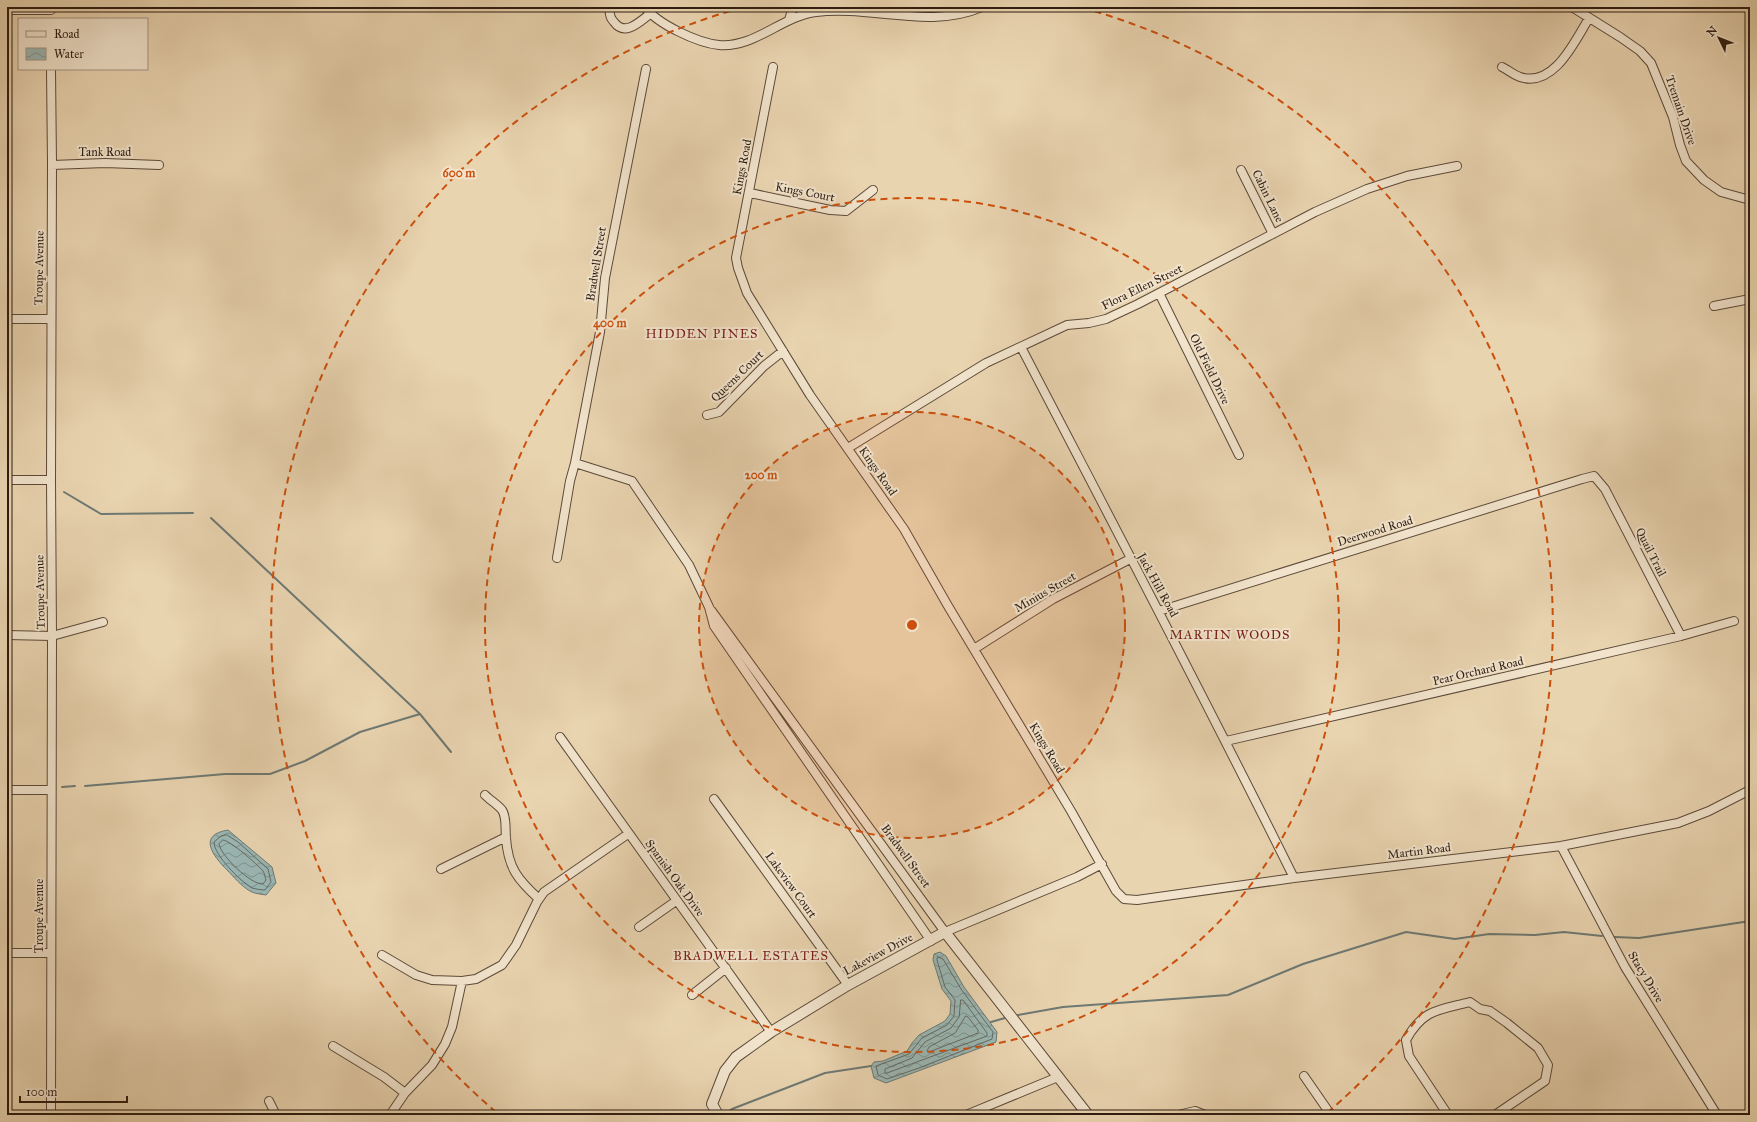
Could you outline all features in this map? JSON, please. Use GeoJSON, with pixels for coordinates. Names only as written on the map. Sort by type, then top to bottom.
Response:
{"type":"FeatureCollection","features":[{"type":"Feature","properties":{"kind":"street"},"geometry":{"type":"LineString","coordinates":[[610,7],[609,13],[612,20],[618,27],[624,29],[634,27],[650,14]]}},
{"type":"Feature","properties":{"kind":"street"},"geometry":{"type":"LineString","coordinates":[[645,7],[650,14],[671,27],[701,41],[720,45],[735,44],[763,34],[796,16],[816,12],[864,10],[935,17],[955,16],[982,7]]}},
{"type":"Feature","properties":{"kind":"street"},"geometry":{"type":"LineString","coordinates":[[789,20],[793,7]]}},
{"type":"Feature","properties":{"kind":"street","name":"Tremain Drive"},"geometry":{"type":"LineString","coordinates":[[1572,7],[1640,51],[1651,63],[1670,107],[1680,145],[1686,161],[1704,180],[1721,192],[1750,200]]}},
{"type":"Feature","properties":{"kind":"street"},"geometry":{"type":"LineString","coordinates":[[7,10],[51,8]]}},
{"type":"Feature","properties":{"kind":"street"},"geometry":{"type":"LineString","coordinates":[[1502,67],[1521,78],[1533,78],[1550,73],[1560,62],[1589,18]]}},
{"type":"Feature","properties":{"kind":"street","name":"Kings Road"},"geometry":{"type":"LineString","coordinates":[[773,68],[750,193],[736,258],[747,293],[810,394],[904,529],[1102,864]]}},
{"type":"Feature","properties":{"kind":"street","name":"Bradwell Street"},"geometry":{"type":"LineString","coordinates":[[557,558],[570,481],[575,463],[600,332],[605,278],[646,69]]}},
{"type":"Feature","properties":{"kind":"street","name":"Troupe Avenue"},"geometry":{"type":"LineString","coordinates":[[51,70],[51,1115]]}},
{"type":"Feature","properties":{"kind":"street","name":"Tank Road"},"geometry":{"type":"LineString","coordinates":[[52,165],[105,163],[159,165]]}},
{"type":"Feature","properties":{"kind":"street","name":"Flora Ellen Street"},"geometry":{"type":"LineString","coordinates":[[848,448],[986,363],[1067,325],[1090,323],[1106,319],[1315,212],[1367,189],[1407,176],[1457,166]]}},
{"type":"Feature","properties":{"kind":"street","name":"Cabin Lane"},"geometry":{"type":"LineString","coordinates":[[1241,170],[1273,234]]}},
{"type":"Feature","properties":{"kind":"street","name":"Kings Court"},"geometry":{"type":"LineString","coordinates":[[750,193],[830,210],[846,211],[873,190]]}},
{"type":"Feature","properties":{"kind":"street","name":"Old Field Drive"},"geometry":{"type":"LineString","coordinates":[[1159,293],[1239,455]]}},
{"type":"Feature","properties":{"kind":"street"},"geometry":{"type":"LineString","coordinates":[[1714,306],[1750,300]]}},
{"type":"Feature","properties":{"kind":"street"},"geometry":{"type":"LineString","coordinates":[[7,319],[51,319]]}},
{"type":"Feature","properties":{"kind":"street","name":"Jack Hill Road"},"geometry":{"type":"LineString","coordinates":[[1021,347],[1226,741],[1294,878]]}},
{"type":"Feature","properties":{"kind":"street","name":"Queens Court"},"geometry":{"type":"LineString","coordinates":[[707,415],[719,412],[772,358],[783,351]]}},
{"type":"Feature","properties":{"kind":"street","name":"Bradwell Street"},"geometry":{"type":"LineString","coordinates":[[575,463],[632,481],[680,550],[700,585],[709,607],[714,626],[930,941]]}},
{"type":"Feature","properties":{"kind":"street","name":"Deerwood Road"},"geometry":{"type":"LineString","coordinates":[[1159,611],[1582,479],[1594,476],[1597,480]]}},
{"type":"Feature","properties":{"kind":"street"},"geometry":{"type":"LineString","coordinates":[[7,480],[50,480]]}},
{"type":"Feature","properties":{"kind":"street","name":"Quail Trail"},"geometry":{"type":"LineString","coordinates":[[1597,480],[1606,489],[1681,636]]}},
{"type":"Feature","properties":{"kind":"street","name":"Minius Street"},"geometry":{"type":"LineString","coordinates":[[974,649],[1053,599],[1130,559]]}},
{"type":"Feature","properties":{"kind":"street","name":"Bradwell Street"},"geometry":{"type":"LineString","coordinates":[[709,607],[946,932],[1088,1115]]}},
{"type":"Feature","properties":{"kind":"street","name":"Pear Orchard Road"},"geometry":{"type":"LineString","coordinates":[[1226,741],[1681,636],[1734,621]]}},
{"type":"Feature","properties":{"kind":"street"},"geometry":{"type":"LineString","coordinates":[[7,635],[52,636],[103,622]]}},
{"type":"Feature","properties":{"kind":"street","name":"Spanish Oak Drive"},"geometry":{"type":"LineString","coordinates":[[560,737],[771,1032]]}},
{"type":"Feature","properties":{"kind":"street"},"geometry":{"type":"LineString","coordinates":[[7,790],[51,790]]}},
{"type":"Feature","properties":{"kind":"street","name":"Martin Road"},"geometry":{"type":"LineString","coordinates":[[1102,864],[1116,891],[1124,899],[1137,900],[1294,878],[1561,846],[1678,822],[1709,811],[1750,790]]}},
{"type":"Feature","properties":{"kind":"street"},"geometry":{"type":"LineString","coordinates":[[485,795],[502,811],[512,865],[517,876],[539,899]]}},
{"type":"Feature","properties":{"kind":"street","name":"Lakeview Court"},"geometry":{"type":"LineString","coordinates":[[714,799],[848,985]]}},
{"type":"Feature","properties":{"kind":"street"},"geometry":{"type":"LineString","coordinates":[[382,954],[416,975],[432,980],[476,980],[502,965],[516,945],[544,892],[628,834]]}},
{"type":"Feature","properties":{"kind":"street"},"geometry":{"type":"LineString","coordinates":[[441,869],[506,837]]}},
{"type":"Feature","properties":{"kind":"street","name":"Stacy Drive"},"geometry":{"type":"LineString","coordinates":[[1561,846],[1625,967],[1717,1115]]}},
{"type":"Feature","properties":{"kind":"street","name":"Lakeview Drive"},"geometry":{"type":"LineString","coordinates":[[718,1115],[712,1104],[725,1071],[736,1057],[771,1032],[848,985],[946,932],[1077,877],[1102,864]]}},
{"type":"Feature","properties":{"kind":"street"},"geometry":{"type":"LineString","coordinates":[[639,926],[676,901]]}},
{"type":"Feature","properties":{"kind":"street"},"geometry":{"type":"LineString","coordinates":[[7,953],[51,954]]}},
{"type":"Feature","properties":{"kind":"street"},"geometry":{"type":"LineString","coordinates":[[692,995],[726,968]]}},
{"type":"Feature","properties":{"kind":"street"},"geometry":{"type":"LineString","coordinates":[[390,1115],[405,1093],[432,1065],[445,1044],[452,1026],[462,981]]}},
{"type":"Feature","properties":{"kind":"street"},"geometry":{"type":"LineString","coordinates":[[1448,1115],[1409,1056],[1406,1040],[1420,1019],[1432,1012],[1470,1002],[1480,1009],[1490,1011],[1507,1022],[1538,1048],[1548,1065],[1545,1081],[1495,1115]]}},
{"type":"Feature","properties":{"kind":"street"},"geometry":{"type":"LineString","coordinates":[[333,1046],[384,1077],[405,1093]]}},
{"type":"Feature","properties":{"kind":"street"},"geometry":{"type":"LineString","coordinates":[[1304,1076],[1331,1115]]}},
{"type":"Feature","properties":{"kind":"street"},"geometry":{"type":"LineString","coordinates":[[966,1115],[977,1113],[1058,1077]]}},
{"type":"Feature","properties":{"kind":"street"},"geometry":{"type":"LineString","coordinates":[[269,1101],[276,1115]]}},
{"type":"Feature","properties":{"kind":"street"},"geometry":{"type":"LineString","coordinates":[[1178,1115],[1194,1111],[1204,1115]]}},
{"type":"Feature","properties":{"kind":"water"},"geometry":{"type":"Polygon","coordinates":[[[228,830],[272,867],[276,883],[266,895],[254,893],[244,887],[213,853],[210,841],[213,836],[228,830]]]}},
{"type":"Feature","properties":{"kind":"water"},"geometry":{"type":"Polygon","coordinates":[[[940,952],[946,956],[964,987],[997,1032],[996,1042],[886,1083],[874,1078],[871,1066],[874,1062],[883,1061],[907,1051],[919,1035],[945,1021],[950,1014],[951,1001],[942,989],[933,960],[934,954],[940,952]]]}},
{"type":"Feature","properties":{"kind":"waterway"},"geometry":{"type":"LineString","coordinates":[[64,492],[101,514],[193,513]]}},
{"type":"Feature","properties":{"kind":"waterway"},"geometry":{"type":"LineString","coordinates":[[211,518],[420,714],[451,752]]}},
{"type":"Feature","properties":{"kind":"waterway"},"geometry":{"type":"LineString","coordinates":[[85,786],[225,774],[270,774],[305,761],[360,732],[420,714]]}},
{"type":"Feature","properties":{"kind":"waterway"},"geometry":{"type":"LineString","coordinates":[[62,787],[75,786]]}},
{"type":"Feature","properties":{"kind":"waterway"},"geometry":{"type":"LineString","coordinates":[[1615,937],[1639,938],[1750,921]]}},
{"type":"Feature","properties":{"kind":"waterway"},"geometry":{"type":"LineString","coordinates":[[1018,1015],[1063,1007],[1228,995],[1303,964],[1406,932],[1455,939],[1489,934],[1535,935],[1564,932],[1602,936]]}},
{"type":"Feature","properties":{"kind":"waterway"},"geometry":{"type":"LineString","coordinates":[[991,1022],[1005,1018]]}},
{"type":"Feature","properties":{"kind":"waterway"},"geometry":{"type":"LineString","coordinates":[[725,1114],[732,1109],[825,1073],[871,1066]]}},
{"type":"Feature","properties":{"kind":"district","name":"HIDDEN PINES"},"geometry":{"type":"Point","coordinates":[702,334]}},
{"type":"Feature","properties":{"kind":"district","name":"MARTIN WOODS"},"geometry":{"type":"Point","coordinates":[1230,635]}},
{"type":"Feature","properties":{"kind":"district","name":"BRADWELL ESTATES"},"geometry":{"type":"Point","coordinates":[751,956]}}]}
